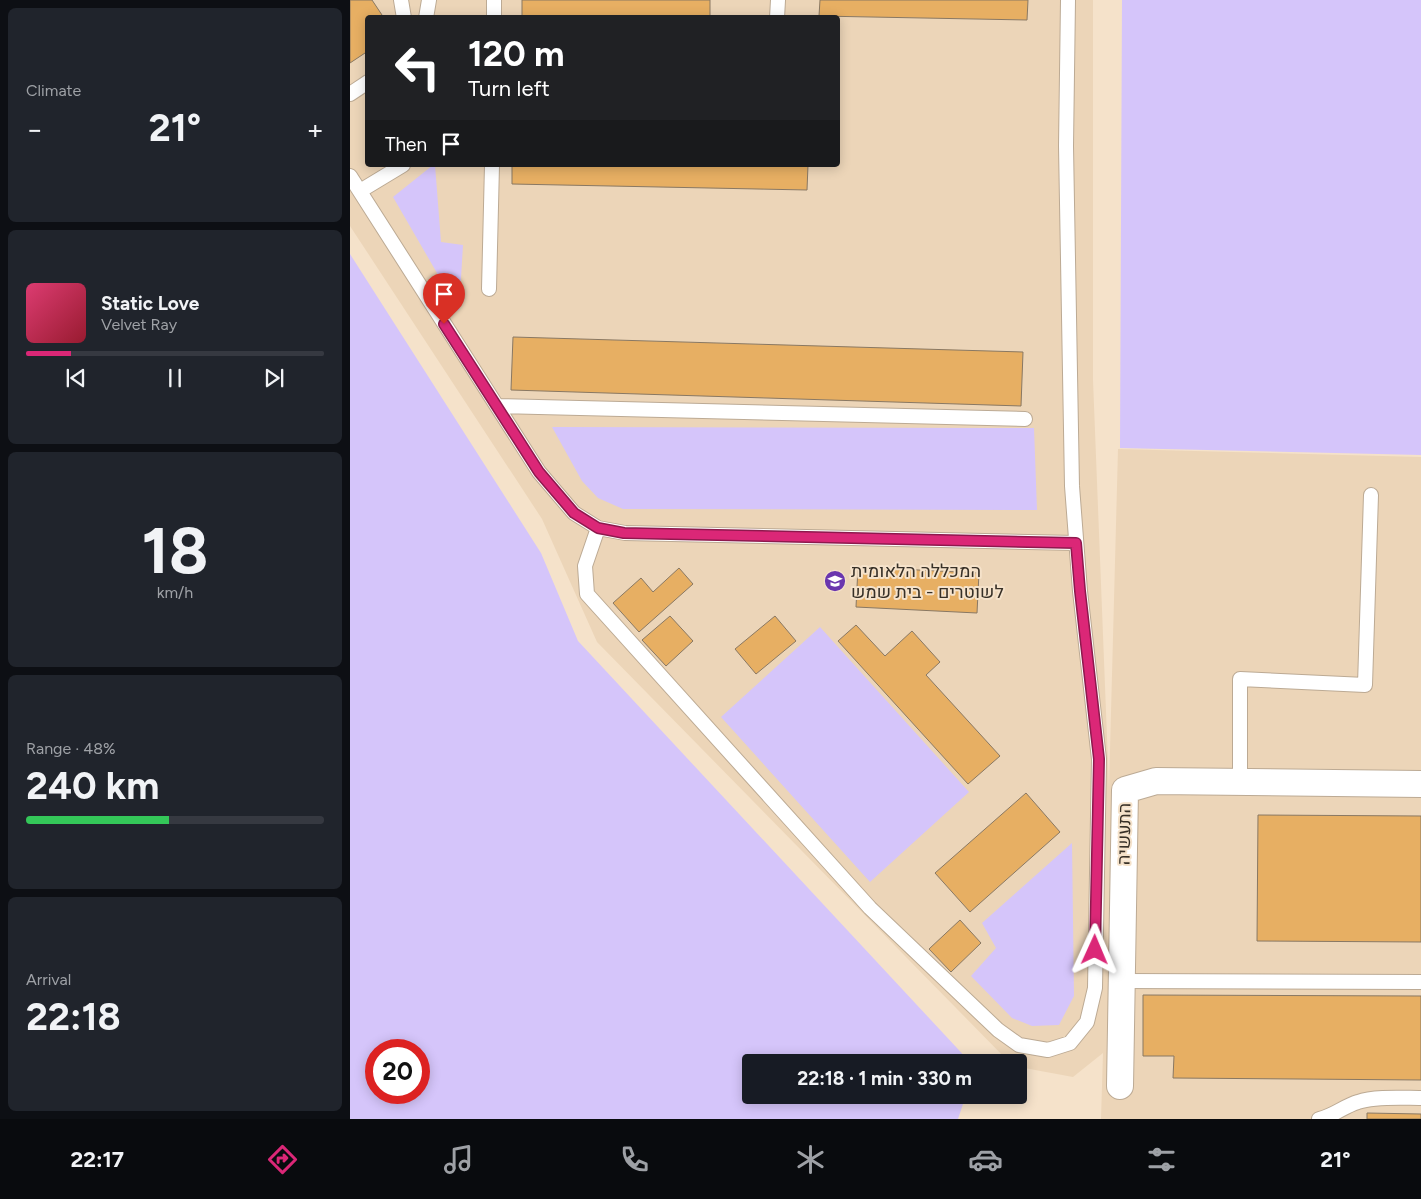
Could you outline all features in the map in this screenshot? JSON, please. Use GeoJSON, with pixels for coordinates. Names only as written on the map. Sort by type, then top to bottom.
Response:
{"type":"FeatureCollection","features":[{"type":"Feature","properties":{"kind":"street","name":"התעשיה"},"geometry":{"type":"LineString","coordinates":[[1120,1086],[1125,790],[1156,781],[1421,784]]}},
{"type":"Feature","properties":{"kind":"lane"},"geometry":{"type":"LineString","coordinates":[[401,0],[404,15]]}},
{"type":"Feature","properties":{"kind":"lane"},"geometry":{"type":"LineString","coordinates":[[426,15],[429,0]]}},
{"type":"Feature","properties":{"kind":"lane"},"geometry":{"type":"LineString","coordinates":[[494,0],[494,15]]}},
{"type":"Feature","properties":{"kind":"lane"},"geometry":{"type":"LineString","coordinates":[[777,15],[778,0]]}},
{"type":"Feature","properties":{"kind":"lane"},"geometry":{"type":"LineString","coordinates":[[598,528],[585,566],[587,594],[870,908],[998,1030],[1019,1044],[1048,1050],[1070,1043],[1087,1022],[1095,988],[1099,759],[1081,601],[1072,486],[1066,146],[1068,0]]}},
{"type":"Feature","properties":{"kind":"lane"},"geometry":{"type":"LineString","coordinates":[[350,94],[365,84]]}},
{"type":"Feature","properties":{"kind":"lane"},"geometry":{"type":"LineString","coordinates":[[360,191],[400,167]]}},
{"type":"Feature","properties":{"kind":"lane"},"geometry":{"type":"LineString","coordinates":[[489,289],[492,167]]}},
{"type":"Feature","properties":{"kind":"lane"},"geometry":{"type":"LineString","coordinates":[[350,176],[539,472],[574,513],[598,528],[624,533],[1076,543]]}},
{"type":"Feature","properties":{"kind":"lane"},"geometry":{"type":"LineString","coordinates":[[497,406],[1025,419]]}},
{"type":"Feature","properties":{"kind":"lane"},"geometry":{"type":"LineString","coordinates":[[1240,782],[1240,679],[1366,685],[1371,495]]}},
{"type":"Feature","properties":{"kind":"lane"},"geometry":{"type":"LineString","coordinates":[[1122,981],[1421,982]]}},
{"type":"Feature","properties":{"kind":"lane"},"geometry":{"type":"LineString","coordinates":[[1319,1119],[1327,1118],[1358,1102],[1385,1098],[1421,1098]]}},
{"type":"Feature","properties":{"kind":"shaded area","name":"המכללה הלאומית לשוטרים - בית שמש"},"geometry":{"type":"Polygon","coordinates":[[[350,0],[1093,0],[1093,380],[1109,788],[1118,449],[1421,457],[1421,1119],[1101,1119],[1103,1053],[1073,1077],[1027,1068],[1027,1054],[1001,1054],[597,642],[542,519],[350,226],[350,0]]]}},
{"type":"Feature","properties":{"kind":"shaded area"},"geometry":{"type":"Polygon","coordinates":[[[1122,0],[1421,0],[1421,455],[1120,448],[1122,0]]]}},
{"type":"Feature","properties":{"kind":"shaded area"},"geometry":{"type":"Polygon","coordinates":[[[430,167],[435,167],[441,242],[463,245],[459,311],[393,197],[430,167]]]}},
{"type":"Feature","properties":{"kind":"shaded area"},"geometry":{"type":"Polygon","coordinates":[[[350,254],[541,553],[578,641],[963,1054],[742,1054],[742,1104],[963,1104],[958,1119],[350,1119],[350,254]]]}},
{"type":"Feature","properties":{"kind":"shaded area"},"geometry":{"type":"Polygon","coordinates":[[[552,427],[1034,428],[1037,510],[623,509],[598,498],[582,481],[552,427]]]}},
{"type":"Feature","properties":{"kind":"shaded area"},"geometry":{"type":"Polygon","coordinates":[[[820,627],[969,792],[870,882],[721,717],[820,627]]]}},
{"type":"Feature","properties":{"kind":"shaded area"},"geometry":{"type":"Polygon","coordinates":[[[1072,843],[1074,996],[1059,1025],[1032,1026],[1012,1018],[971,976],[996,948],[982,923],[1072,843]]]}},
{"type":"Feature","properties":{"kind":"building"},"geometry":{"type":"Polygon","coordinates":[[[350,0],[372,0],[382,15],[365,15],[365,53],[350,63],[350,0]]]}},
{"type":"Feature","properties":{"kind":"building"},"geometry":{"type":"Polygon","coordinates":[[[522,0],[710,0],[710,15],[522,15],[522,0]]]}},
{"type":"Feature","properties":{"kind":"building"},"geometry":{"type":"Polygon","coordinates":[[[820,0],[1028,0],[1027,20],[819,15],[820,0]]]}},
{"type":"Feature","properties":{"kind":"building"},"geometry":{"type":"Polygon","coordinates":[[[512,167],[808,167],[807,190],[512,184],[512,167]]]}},
{"type":"Feature","properties":{"kind":"building"},"geometry":{"type":"Polygon","coordinates":[[[513,337],[1023,352],[1021,406],[511,390],[513,337]]]}},
{"type":"Feature","properties":{"kind":"building"},"geometry":{"type":"Polygon","coordinates":[[[858,567],[979,573],[977,613],[856,607],[858,567]]]}},
{"type":"Feature","properties":{"kind":"building"},"geometry":{"type":"Polygon","coordinates":[[[679,568],[693,584],[639,632],[613,603],[641,578],[653,592],[679,568]]]}},
{"type":"Feature","properties":{"kind":"building"},"geometry":{"type":"Polygon","coordinates":[[[670,616],[693,641],[666,666],[642,640],[670,616]]]}},
{"type":"Feature","properties":{"kind":"building"},"geometry":{"type":"Polygon","coordinates":[[[775,616],[796,641],[756,674],[735,649],[775,616]]]}},
{"type":"Feature","properties":{"kind":"building"},"geometry":{"type":"Polygon","coordinates":[[[856,625],[885,656],[912,631],[940,662],[926,675],[1000,756],[968,784],[838,641],[856,625]]]}},
{"type":"Feature","properties":{"kind":"building"},"geometry":{"type":"Polygon","coordinates":[[[1026,793],[1060,832],[970,912],[935,873],[1026,793]]]}},
{"type":"Feature","properties":{"kind":"building"},"geometry":{"type":"Polygon","coordinates":[[[1258,815],[1421,816],[1421,942],[1257,941],[1258,815]]]}},
{"type":"Feature","properties":{"kind":"building"},"geometry":{"type":"Polygon","coordinates":[[[960,920],[981,943],[951,972],[929,949],[960,920]]]}},
{"type":"Feature","properties":{"kind":"building"},"geometry":{"type":"Polygon","coordinates":[[[1143,995],[1421,996],[1421,1080],[1173,1078],[1174,1056],[1143,1056],[1143,995]]]}},
{"type":"Feature","properties":{"kind":"building"},"geometry":{"type":"Polygon","coordinates":[[[1367,1113],[1421,1114],[1421,1119],[1367,1119],[1367,1113]]]}},
{"type":"Feature","properties":{"kind":"place","name":"המכללה הלאומית לשוטרים - בית שמש"},"geometry":{"type":"Point","coordinates":[835,581]}},
{"type":"Feature","properties":{"kind":"route"},"geometry":{"type":"LineString","coordinates":[[444,324],[539,472],[574,513],[598,528],[624,533],[1076,543],[1099,759],[1095,950]]}}]}
